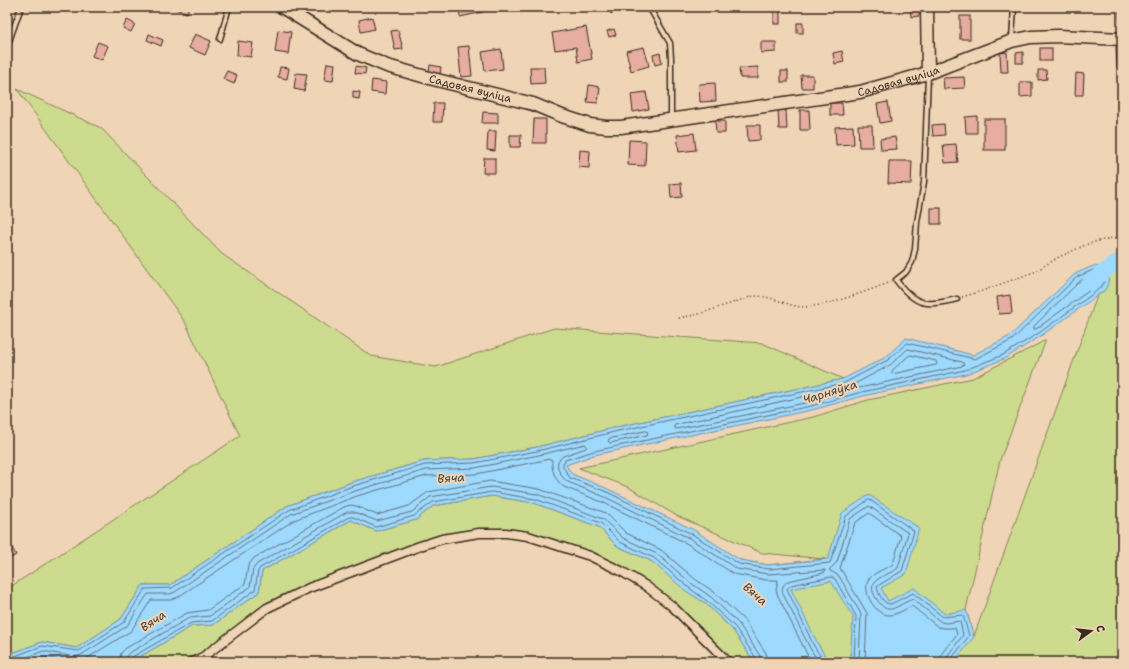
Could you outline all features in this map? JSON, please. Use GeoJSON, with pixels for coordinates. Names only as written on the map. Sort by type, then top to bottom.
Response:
{"type":"FeatureCollection","features":[{"type":"Feature","properties":{"kind":"street","name":"Садовая вуліца"},"geometry":{"type":"LineString","coordinates":[[282,7],[358,54],[387,66],[432,79],[533,104],[562,116],[590,125],[606,127],[621,127],[860,92],[928,73],[1012,41],[1031,37],[1058,36],[1122,39]]}},
{"type":"Feature","properties":{"kind":"street"},"geometry":{"type":"LineString","coordinates":[[927,7],[928,73]]}},
{"type":"Feature","properties":{"kind":"street"},"geometry":{"type":"LineString","coordinates":[[192,662],[203,657],[267,608],[309,588],[434,541],[486,533],[506,533],[528,536],[590,556],[621,571],[646,586],[672,606],[728,662]]}},
{"type":"Feature","properties":{"kind":"lane"},"geometry":{"type":"LineString","coordinates":[[7,47],[21,7]]}},
{"type":"Feature","properties":{"kind":"lane"},"geometry":{"type":"LineString","coordinates":[[220,39],[229,7]]}},
{"type":"Feature","properties":{"kind":"lane"},"geometry":{"type":"LineString","coordinates":[[649,7],[670,43],[671,119]]}},
{"type":"Feature","properties":{"kind":"lane"},"geometry":{"type":"LineString","coordinates":[[1012,41],[1014,7]]}},
{"type":"Feature","properties":{"kind":"lane"},"geometry":{"type":"LineString","coordinates":[[928,73],[924,182],[917,222],[915,250],[912,262],[906,272],[896,280],[903,289],[923,304],[937,304],[957,298]]}},
{"type":"Feature","properties":{"kind":"path"},"geometry":{"type":"LineString","coordinates":[[957,298],[1034,272],[1059,257],[1090,243],[1122,236]]}},
{"type":"Feature","properties":{"kind":"path"},"geometry":{"type":"LineString","coordinates":[[679,318],[699,314],[754,296],[762,296],[801,307],[817,305],[872,289],[896,280]]}},
{"type":"Feature","properties":{"kind":"green space"},"geometry":{"type":"Polygon","coordinates":[[[17,89],[101,128],[222,254],[371,356],[436,367],[554,328],[762,343],[843,379],[617,427],[537,447],[474,459],[424,461],[352,482],[287,506],[170,585],[143,585],[121,619],[77,648],[42,642],[7,655],[7,589],[240,436],[185,322],[17,89]]]}},
{"type":"Feature","properties":{"kind":"green space"},"geometry":{"type":"Polygon","coordinates":[[[1122,259],[1122,662],[828,662],[818,644],[740,560],[768,565],[825,559],[762,553],[677,516],[628,487],[579,468],[813,417],[868,400],[973,378],[1046,340],[1000,460],[966,610],[974,636],[1097,296],[1105,290],[1109,276],[1106,270],[1122,259]]]}},
{"type":"Feature","properties":{"kind":"green space"},"geometry":{"type":"Polygon","coordinates":[[[492,496],[534,503],[599,527],[617,546],[651,561],[705,603],[733,630],[754,662],[728,662],[672,606],[590,556],[506,533],[442,539],[267,608],[192,662],[131,662],[192,626],[213,625],[259,592],[262,571],[351,520],[376,531],[416,520],[433,506],[492,496]]]}},
{"type":"Feature","properties":{"kind":"water","name":"Вяча"},"geometry":{"type":"Polygon","coordinates":[[[1093,266],[1103,268],[1108,274],[1108,281],[1105,290],[1041,336],[1004,359],[966,374],[863,396],[812,410],[594,455],[566,465],[572,474],[608,489],[694,530],[740,560],[768,565],[828,559],[842,513],[869,495],[919,528],[906,574],[881,588],[888,601],[914,588],[945,614],[966,610],[974,637],[954,662],[850,662],[853,617],[831,581],[791,589],[828,662],[754,662],[733,630],[705,603],[686,591],[651,561],[617,546],[599,527],[534,503],[492,496],[433,506],[416,520],[376,531],[351,520],[262,571],[259,592],[213,625],[192,626],[131,662],[7,662],[7,655],[42,642],[77,648],[121,619],[143,585],[170,585],[287,506],[352,482],[424,461],[474,459],[537,447],[617,427],[843,379],[886,357],[906,338],[973,355],[1010,336],[1075,274],[1093,266]]]}},
{"type":"Feature","properties":{"kind":"building"},"geometry":{"type":"Polygon","coordinates":[[[189,7],[187,13],[173,8],[189,7]]]}},
{"type":"Feature","properties":{"kind":"building"},"geometry":{"type":"Polygon","coordinates":[[[482,7],[483,12],[460,17],[459,8],[482,7]]]}},
{"type":"Feature","properties":{"kind":"building"},"geometry":{"type":"Polygon","coordinates":[[[606,7],[620,7],[611,14],[606,7]]]}},
{"type":"Feature","properties":{"kind":"building"},"geometry":{"type":"Polygon","coordinates":[[[910,7],[919,7],[919,16],[911,17],[910,7]]]}},
{"type":"Feature","properties":{"kind":"building"},"geometry":{"type":"Polygon","coordinates":[[[774,10],[780,10],[780,24],[774,24],[774,10]]]}},
{"type":"Feature","properties":{"kind":"building"},"geometry":{"type":"Polygon","coordinates":[[[1119,10],[1122,10],[1122,31],[1120,31],[1119,10]]]}},
{"type":"Feature","properties":{"kind":"building"},"geometry":{"type":"Polygon","coordinates":[[[960,16],[970,16],[970,39],[960,39],[960,16]]]}},
{"type":"Feature","properties":{"kind":"building"},"geometry":{"type":"Polygon","coordinates":[[[372,17],[375,29],[361,32],[359,20],[372,17]]]}},
{"type":"Feature","properties":{"kind":"building"},"geometry":{"type":"Polygon","coordinates":[[[127,20],[135,24],[131,32],[123,28],[127,20]]]}},
{"type":"Feature","properties":{"kind":"building"},"geometry":{"type":"Polygon","coordinates":[[[797,23],[803,23],[803,33],[797,33],[797,23]]]}},
{"type":"Feature","properties":{"kind":"building"},"geometry":{"type":"Polygon","coordinates":[[[586,27],[592,59],[578,62],[576,47],[555,50],[552,33],[586,27]]]}},
{"type":"Feature","properties":{"kind":"building"},"geometry":{"type":"Polygon","coordinates":[[[614,29],[616,35],[609,37],[607,31],[614,29]]]}},
{"type":"Feature","properties":{"kind":"building"},"geometry":{"type":"Polygon","coordinates":[[[278,30],[291,32],[288,54],[275,52],[278,30]]]}},
{"type":"Feature","properties":{"kind":"building"},"geometry":{"type":"Polygon","coordinates":[[[398,30],[403,49],[395,50],[391,31],[398,30]]]}},
{"type":"Feature","properties":{"kind":"building"},"geometry":{"type":"Polygon","coordinates":[[[149,34],[163,40],[161,46],[147,40],[149,34]]]}},
{"type":"Feature","properties":{"kind":"building"},"geometry":{"type":"Polygon","coordinates":[[[195,34],[211,41],[205,55],[189,48],[195,34]]]}},
{"type":"Feature","properties":{"kind":"building"},"geometry":{"type":"Polygon","coordinates":[[[238,41],[253,43],[251,57],[237,55],[238,41]]]}},
{"type":"Feature","properties":{"kind":"building"},"geometry":{"type":"Polygon","coordinates":[[[98,42],[108,46],[102,60],[92,56],[98,42]]]}},
{"type":"Feature","properties":{"kind":"building"},"geometry":{"type":"Polygon","coordinates":[[[761,42],[776,42],[776,52],[761,53],[761,42]]]}},
{"type":"Feature","properties":{"kind":"building"},"geometry":{"type":"Polygon","coordinates":[[[469,46],[472,76],[461,77],[458,47],[469,46]]]}},
{"type":"Feature","properties":{"kind":"building"},"geometry":{"type":"Polygon","coordinates":[[[644,47],[649,66],[631,71],[626,51],[644,47]]]}},
{"type":"Feature","properties":{"kind":"building"},"geometry":{"type":"Polygon","coordinates":[[[1116,47],[1122,47],[1122,67],[1117,67],[1116,47]]]}},
{"type":"Feature","properties":{"kind":"building"},"geometry":{"type":"Polygon","coordinates":[[[1040,48],[1052,48],[1052,61],[1040,61],[1040,48]]]}},
{"type":"Feature","properties":{"kind":"building"},"geometry":{"type":"Polygon","coordinates":[[[501,49],[503,69],[485,71],[482,52],[501,49]]]}},
{"type":"Feature","properties":{"kind":"building"},"geometry":{"type":"Polygon","coordinates":[[[842,51],[844,62],[835,64],[833,53],[842,51]]]}},
{"type":"Feature","properties":{"kind":"building"},"geometry":{"type":"Polygon","coordinates":[[[1007,52],[1008,72],[1001,72],[1000,53],[1007,52]]]}},
{"type":"Feature","properties":{"kind":"building"},"geometry":{"type":"Polygon","coordinates":[[[1023,52],[1023,63],[1016,63],[1016,53],[1023,52]]]}},
{"type":"Feature","properties":{"kind":"building"},"geometry":{"type":"Polygon","coordinates":[[[660,53],[662,63],[655,65],[653,55],[660,53]]]}},
{"type":"Feature","properties":{"kind":"building"},"geometry":{"type":"Polygon","coordinates":[[[327,63],[335,64],[333,81],[324,80],[327,63]]]}},
{"type":"Feature","properties":{"kind":"building"},"geometry":{"type":"Polygon","coordinates":[[[430,65],[441,67],[440,74],[429,72],[430,65]]]}},
{"type":"Feature","properties":{"kind":"building"},"geometry":{"type":"Polygon","coordinates":[[[356,66],[366,68],[365,74],[355,73],[356,66]]]}},
{"type":"Feature","properties":{"kind":"building"},"geometry":{"type":"Polygon","coordinates":[[[280,67],[289,68],[287,79],[278,77],[280,67]]]}},
{"type":"Feature","properties":{"kind":"building"},"geometry":{"type":"Polygon","coordinates":[[[530,67],[544,67],[545,83],[531,84],[530,67]]]}},
{"type":"Feature","properties":{"kind":"building"},"geometry":{"type":"Polygon","coordinates":[[[758,67],[758,78],[740,78],[739,68],[758,67]]]}},
{"type":"Feature","properties":{"kind":"building"},"geometry":{"type":"Polygon","coordinates":[[[1038,70],[1046,70],[1047,79],[1038,80],[1038,70]]]}},
{"type":"Feature","properties":{"kind":"building"},"geometry":{"type":"Polygon","coordinates":[[[227,71],[237,75],[234,84],[223,79],[227,71]]]}},
{"type":"Feature","properties":{"kind":"building"},"geometry":{"type":"Polygon","coordinates":[[[781,71],[788,71],[788,82],[781,82],[781,71]]]}},
{"type":"Feature","properties":{"kind":"building"},"geometry":{"type":"Polygon","coordinates":[[[296,73],[307,74],[304,91],[294,89],[296,73]]]}},
{"type":"Feature","properties":{"kind":"building"},"geometry":{"type":"Polygon","coordinates":[[[1076,73],[1084,74],[1083,95],[1075,95],[1076,73]]]}},
{"type":"Feature","properties":{"kind":"building"},"geometry":{"type":"Polygon","coordinates":[[[801,75],[813,75],[813,88],[802,88],[801,75]]]}},
{"type":"Feature","properties":{"kind":"building"},"geometry":{"type":"Polygon","coordinates":[[[964,77],[965,88],[944,89],[943,78],[964,77]]]}},
{"type":"Feature","properties":{"kind":"building"},"geometry":{"type":"Polygon","coordinates":[[[372,80],[386,82],[385,94],[371,92],[372,80]]]}},
{"type":"Feature","properties":{"kind":"building"},"geometry":{"type":"Polygon","coordinates":[[[1020,82],[1032,82],[1032,96],[1020,97],[1020,82]]]}},
{"type":"Feature","properties":{"kind":"building"},"geometry":{"type":"Polygon","coordinates":[[[715,83],[716,101],[700,102],[699,84],[715,83]]]}},
{"type":"Feature","properties":{"kind":"building"},"geometry":{"type":"Polygon","coordinates":[[[589,85],[600,87],[598,103],[587,102],[589,85]]]}},
{"type":"Feature","properties":{"kind":"building"},"geometry":{"type":"Polygon","coordinates":[[[353,91],[360,92],[359,99],[353,98],[353,91]]]}},
{"type":"Feature","properties":{"kind":"building"},"geometry":{"type":"Polygon","coordinates":[[[646,92],[649,109],[633,112],[631,94],[646,92]]]}},
{"type":"Feature","properties":{"kind":"building"},"geometry":{"type":"Polygon","coordinates":[[[888,102],[891,121],[880,123],[877,104],[888,102]]]}},
{"type":"Feature","properties":{"kind":"building"},"geometry":{"type":"Polygon","coordinates":[[[434,103],[443,103],[442,122],[433,122],[434,103]]]}},
{"type":"Feature","properties":{"kind":"building"},"geometry":{"type":"Polygon","coordinates":[[[830,103],[842,103],[843,115],[830,115],[830,103]]]}},
{"type":"Feature","properties":{"kind":"building"},"geometry":{"type":"Polygon","coordinates":[[[778,110],[786,110],[787,129],[779,129],[778,110]]]}},
{"type":"Feature","properties":{"kind":"building"},"geometry":{"type":"Polygon","coordinates":[[[800,110],[809,110],[810,130],[800,130],[800,110]]]}},
{"type":"Feature","properties":{"kind":"building"},"geometry":{"type":"Polygon","coordinates":[[[483,112],[498,113],[498,123],[482,123],[483,112]]]}},
{"type":"Feature","properties":{"kind":"building"},"geometry":{"type":"Polygon","coordinates":[[[977,116],[977,133],[966,133],[965,117],[977,116]]]}},
{"type":"Feature","properties":{"kind":"building"},"geometry":{"type":"Polygon","coordinates":[[[534,119],[546,119],[546,143],[533,143],[534,119]]]}},
{"type":"Feature","properties":{"kind":"building"},"geometry":{"type":"Polygon","coordinates":[[[984,119],[1005,119],[1005,150],[984,150],[984,119]]]}},
{"type":"Feature","properties":{"kind":"building"},"geometry":{"type":"Polygon","coordinates":[[[715,121],[725,121],[725,133],[716,133],[715,121]]]}},
{"type":"Feature","properties":{"kind":"building"},"geometry":{"type":"Polygon","coordinates":[[[944,124],[945,135],[933,136],[932,125],[944,124]]]}},
{"type":"Feature","properties":{"kind":"building"},"geometry":{"type":"Polygon","coordinates":[[[747,125],[760,125],[760,140],[748,141],[747,125]]]}},
{"type":"Feature","properties":{"kind":"building"},"geometry":{"type":"Polygon","coordinates":[[[858,125],[872,125],[873,147],[859,147],[858,125]]]}},
{"type":"Feature","properties":{"kind":"building"},"geometry":{"type":"Polygon","coordinates":[[[853,126],[854,144],[836,145],[835,127],[853,126]]]}},
{"type":"Feature","properties":{"kind":"building"},"geometry":{"type":"Polygon","coordinates":[[[488,131],[496,131],[495,151],[487,150],[488,131]]]}},
{"type":"Feature","properties":{"kind":"building"},"geometry":{"type":"Polygon","coordinates":[[[694,133],[696,150],[679,152],[677,135],[694,133]]]}},
{"type":"Feature","properties":{"kind":"building"},"geometry":{"type":"Polygon","coordinates":[[[510,135],[521,135],[520,147],[510,147],[510,135]]]}},
{"type":"Feature","properties":{"kind":"building"},"geometry":{"type":"Polygon","coordinates":[[[895,137],[897,149],[881,150],[880,139],[895,137]]]}},
{"type":"Feature","properties":{"kind":"building"},"geometry":{"type":"Polygon","coordinates":[[[629,140],[646,141],[645,166],[628,165],[629,140]]]}},
{"type":"Feature","properties":{"kind":"building"},"geometry":{"type":"Polygon","coordinates":[[[956,144],[958,162],[945,163],[943,145],[956,144]]]}},
{"type":"Feature","properties":{"kind":"building"},"geometry":{"type":"Polygon","coordinates":[[[580,150],[590,151],[589,168],[579,167],[580,150]]]}},
{"type":"Feature","properties":{"kind":"building"},"geometry":{"type":"Polygon","coordinates":[[[484,158],[495,158],[495,173],[483,173],[484,158]]]}},
{"type":"Feature","properties":{"kind":"building"},"geometry":{"type":"Polygon","coordinates":[[[889,161],[912,161],[911,184],[888,183],[889,161]]]}},
{"type":"Feature","properties":{"kind":"building"},"geometry":{"type":"Polygon","coordinates":[[[681,183],[682,197],[671,198],[670,184],[681,183]]]}},
{"type":"Feature","properties":{"kind":"building"},"geometry":{"type":"Polygon","coordinates":[[[931,208],[941,208],[941,224],[931,224],[931,208]]]}},
{"type":"Feature","properties":{"kind":"building"},"geometry":{"type":"Polygon","coordinates":[[[1010,295],[1012,313],[999,314],[997,297],[1010,295]]]}},
{"type":"Feature","properties":{"kind":"building"},"geometry":{"type":"Polygon","coordinates":[[[12,548],[16,555],[9,559],[7,557],[7,551],[12,548]]]}},
{"type":"Feature","properties":{"kind":"waterway","name":"Чарняўка"},"geometry":{"type":"LineString","coordinates":[[1090,283],[1122,259]]}}]}
